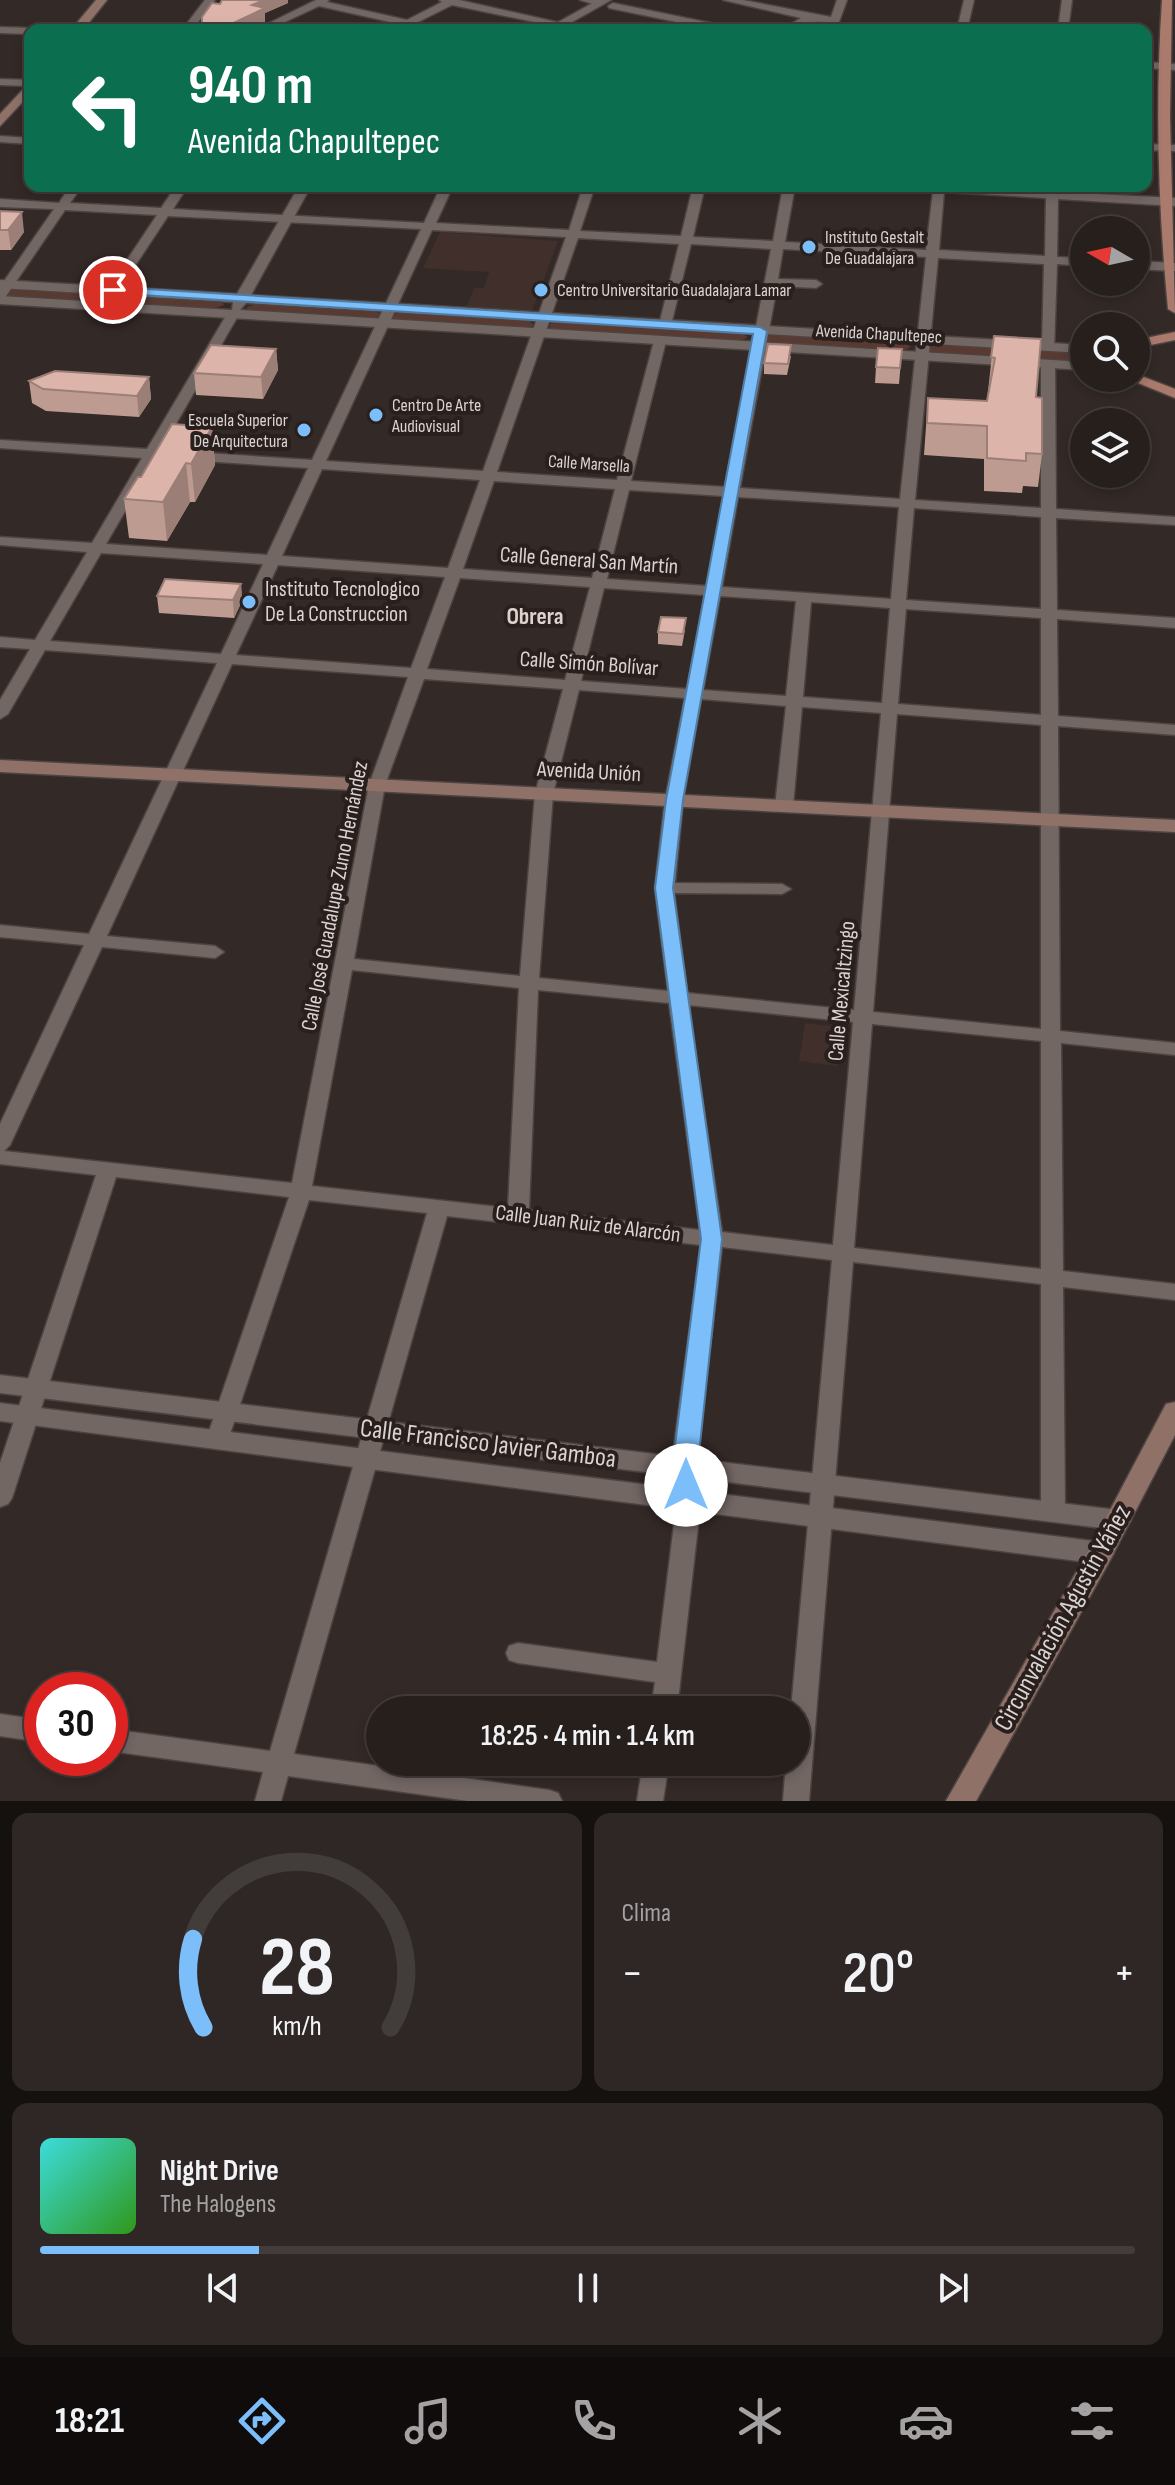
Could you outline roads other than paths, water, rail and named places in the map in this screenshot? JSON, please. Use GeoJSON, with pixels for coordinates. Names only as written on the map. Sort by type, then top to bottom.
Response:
{"type":"FeatureCollection","features":[{"type":"Feature","properties":{"kind":"main road"},"geometry":{"type":"LineString","coordinates":[[82,24],[102,0]]}},
{"type":"Feature","properties":{"kind":"main road"},"geometry":{"type":"LineString","coordinates":[[1167,0],[1175,309]]}},
{"type":"Feature","properties":{"kind":"main road"},"geometry":{"type":"LineString","coordinates":[[0,122],[24,92]]}},
{"type":"Feature","properties":{"kind":"main road"},"geometry":{"type":"LineString","coordinates":[[1150,341],[1175,336]]}},
{"type":"Feature","properties":{"kind":"main road"},"geometry":{"type":"LineString","coordinates":[[1150,384],[1175,394]]}},
{"type":"Feature","properties":{"kind":"main road","name":"Avenida Unión"},"geometry":{"type":"LineString","coordinates":[[0,766],[1175,826]]}},
{"type":"Feature","properties":{"kind":"main road","name":"Circunvalación Agustín Yáñez"},"geometry":{"type":"LineString","coordinates":[[961,1801],[1170,1430],[1175,1411]]}},
{"type":"Feature","properties":{"kind":"street"},"geometry":{"type":"LineString","coordinates":[[192,24],[210,0]]}},
{"type":"Feature","properties":{"kind":"street"},"geometry":{"type":"LineString","coordinates":[[585,0],[611,2],[704,24]]}},
{"type":"Feature","properties":{"kind":"street"},"geometry":{"type":"LineString","coordinates":[[728,0],[810,17],[827,24]]}},
{"type":"Feature","properties":{"kind":"street"},"geometry":{"type":"LineString","coordinates":[[833,24],[842,0]]}},
{"type":"Feature","properties":{"kind":"street"},"geometry":{"type":"LineString","coordinates":[[963,24],[969,0]]}},
{"type":"Feature","properties":{"kind":"street"},"geometry":{"type":"LineString","coordinates":[[1064,24],[1067,0]]}},
{"type":"Feature","properties":{"kind":"street"},"geometry":{"type":"LineString","coordinates":[[414,24],[455,1],[547,24]]}},
{"type":"Feature","properties":{"kind":"street"},"geometry":{"type":"LineString","coordinates":[[274,24],[321,2],[403,24]]}},
{"type":"Feature","properties":{"kind":"street"},"geometry":{"type":"LineString","coordinates":[[570,24],[611,2]]}},
{"type":"Feature","properties":{"kind":"street"},"geometry":{"type":"LineString","coordinates":[[797,24],[810,17]]}},
{"type":"Feature","properties":{"kind":"street"},"geometry":{"type":"LineString","coordinates":[[0,30],[24,31]]}},
{"type":"Feature","properties":{"kind":"street"},"geometry":{"type":"LineString","coordinates":[[0,82],[24,84]]}},
{"type":"Feature","properties":{"kind":"street"},"geometry":{"type":"LineString","coordinates":[[0,139],[24,141]]}},
{"type":"Feature","properties":{"kind":"street"},"geometry":{"type":"LineString","coordinates":[[2,291],[72,192]]}},
{"type":"Feature","properties":{"kind":"street"},"geometry":{"type":"LineString","coordinates":[[113,290],[178,192]]}},
{"type":"Feature","properties":{"kind":"street"},"geometry":{"type":"LineString","coordinates":[[0,714],[302,192]]}},
{"type":"Feature","properties":{"kind":"street"},"geometry":{"type":"LineString","coordinates":[[0,1145],[444,192]]}},
{"type":"Feature","properties":{"kind":"street","name":"Calle José Guadalupe Zuno Hernández"},"geometry":{"type":"LineString","coordinates":[[217,1440],[301,1192],[377,785],[543,325],[587,192]]}},
{"type":"Feature","properties":{"kind":"street"},"geometry":{"type":"LineString","coordinates":[[665,325],[698,192]]}},
{"type":"Feature","properties":{"kind":"street"},"geometry":{"type":"LineString","coordinates":[[666,1696],[689,1500],[683,1469],[712,1239],[664,888],[674,800],[788,192]]}},
{"type":"Feature","properties":{"kind":"street","name":"Calle Mexicaltzingo"},"geometry":{"type":"LineString","coordinates":[[796,1801],[907,503],[939,192]]}},
{"type":"Feature","properties":{"kind":"street"},"geometry":{"type":"LineString","coordinates":[[1052,192],[1048,356],[1053,1512]]}},
{"type":"Feature","properties":{"kind":"street"},"geometry":{"type":"LineString","coordinates":[[1072,192],[1171,202]]}},
{"type":"Feature","properties":{"kind":"street"},"geometry":{"type":"LineString","coordinates":[[0,203],[1070,261]]}},
{"type":"Feature","properties":{"kind":"street"},"geometry":{"type":"LineString","coordinates":[[1150,266],[1173,267]]}},
{"type":"Feature","properties":{"kind":"street"},"geometry":{"type":"LineString","coordinates":[[770,282],[816,284]]}},
{"type":"Feature","properties":{"kind":"street","name":"Avenida Chapultepec"},"geometry":{"type":"LineString","coordinates":[[2,291],[113,290],[242,299],[388,316]]}},
{"type":"Feature","properties":{"kind":"street","name":"Avenida Chapultepec"},"geometry":{"type":"LineString","coordinates":[[2,291],[233,314],[388,316],[543,325],[665,325],[759,339]]}},
{"type":"Feature","properties":{"kind":"street","name":"Avenida Chapultepec"},"geometry":{"type":"LineString","coordinates":[[543,325],[660,341],[759,339],[1048,356],[1070,362]]}},
{"type":"Feature","properties":{"kind":"street"},"geometry":{"type":"LineString","coordinates":[[518,1216],[529,983],[544,794],[660,341]]}},
{"type":"Feature","properties":{"kind":"street","name":"Avenida Chapultepec"},"geometry":{"type":"LineString","coordinates":[[1048,356],[1070,352]]}},
{"type":"Feature","properties":{"kind":"street","name":"Calle Marsella"},"geometry":{"type":"LineString","coordinates":[[0,444],[1175,521]]}},
{"type":"Feature","properties":{"kind":"street","name":"Calle General San Martín"},"geometry":{"type":"LineString","coordinates":[[0,541],[1175,623]]}},
{"type":"Feature","properties":{"kind":"street"},"geometry":{"type":"LineString","coordinates":[[784,806],[804,598]]}},
{"type":"Feature","properties":{"kind":"street","name":"Calle Simón Bolívar"},"geometry":{"type":"LineString","coordinates":[[0,642],[1175,730]]}},
{"type":"Feature","properties":{"kind":"street"},"geometry":{"type":"LineString","coordinates":[[664,888],[782,889]]}},
{"type":"Feature","properties":{"kind":"street"},"geometry":{"type":"LineString","coordinates":[[0,931],[215,952]]}},
{"type":"Feature","properties":{"kind":"street"},"geometry":{"type":"LineString","coordinates":[[345,964],[1175,1049]]}},
{"type":"Feature","properties":{"kind":"street","name":"Calle Juan Ruiz de Alarcón"},"geometry":{"type":"LineString","coordinates":[[0,1157],[1175,1292]]}},
{"type":"Feature","properties":{"kind":"street"},"geometry":{"type":"LineString","coordinates":[[0,1498],[108,1169]]}},
{"type":"Feature","properties":{"kind":"street"},"geometry":{"type":"LineString","coordinates":[[268,1801],[439,1207]]}},
{"type":"Feature","properties":{"kind":"street","name":"Calle Francisco Javier Gamboa"},"geometry":{"type":"LineString","coordinates":[[0,1384],[1118,1520]]}},
{"type":"Feature","properties":{"kind":"street","name":"Calle Francisco Javier Gamboa"},"geometry":{"type":"LineString","coordinates":[[0,1412],[1101,1553]]}},
{"type":"Feature","properties":{"kind":"street"},"geometry":{"type":"LineString","coordinates":[[518,1653],[670,1674]]}},
{"type":"Feature","properties":{"kind":"street"},"geometry":{"type":"LineString","coordinates":[[0,1725],[24,1728]]}},
{"type":"Feature","properties":{"kind":"street"},"geometry":{"type":"LineString","coordinates":[[128,1743],[549,1801]]}},
{"type":"Feature","properties":{"kind":"street"},"geometry":{"type":"LineString","coordinates":[[650,1801],[654,1776]]}},
{"type":"Feature","properties":{"kind":"place","name":"Instituto Gestalt De Guadalajara"},"geometry":{"type":"Point","coordinates":[809,247]}},
{"type":"Feature","properties":{"kind":"place","name":"Centro Universitario Guadalajara Lamar"},"geometry":{"type":"Point","coordinates":[541,290]}},
{"type":"Feature","properties":{"kind":"place","name":"Centro De Arte Audiovisual"},"geometry":{"type":"Point","coordinates":[376,415]}},
{"type":"Feature","properties":{"kind":"place","name":"Escuela Superior De Arquitectura"},"geometry":{"type":"Point","coordinates":[304,430]}},
{"type":"Feature","properties":{"kind":"place","name":"Instituto Tecnologico De La Construccion"},"geometry":{"type":"Point","coordinates":[249,602]}},
{"type":"Feature","properties":{"kind":"district","name":"Obrera"},"geometry":{"type":"Point","coordinates":[535,616]}}]}
